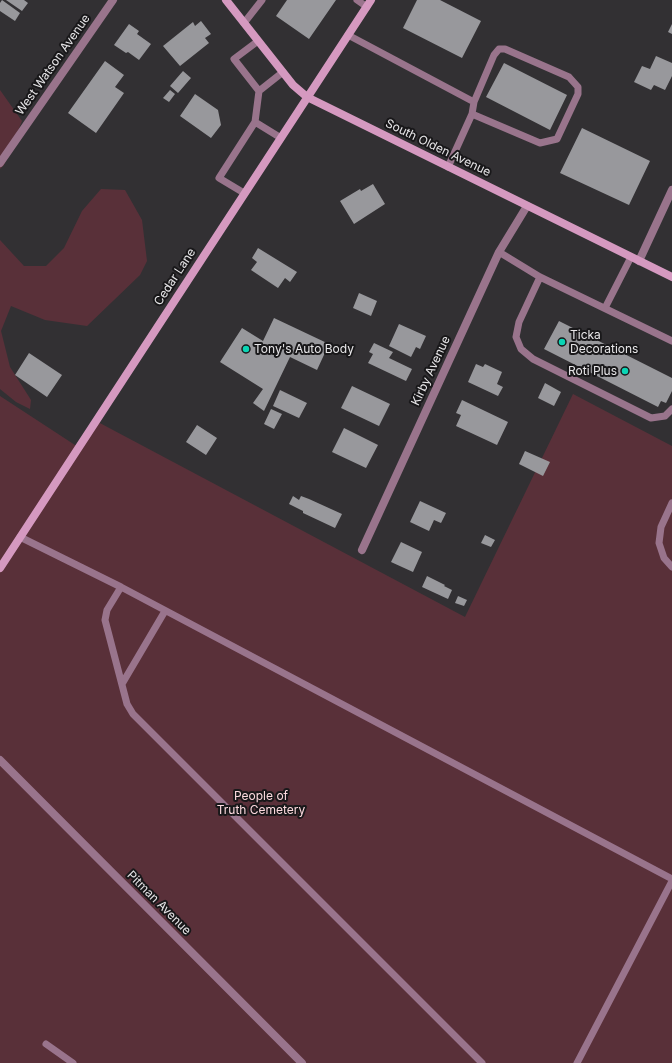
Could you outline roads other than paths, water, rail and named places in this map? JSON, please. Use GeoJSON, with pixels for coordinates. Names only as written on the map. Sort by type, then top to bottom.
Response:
{"type":"FeatureCollection","features":[{"type":"Feature","properties":{"kind":"street","name":"West Watson Avenue"},"geometry":{"type":"LineString","coordinates":[[0,162],[113,0]]}},
{"type":"Feature","properties":{"kind":"street","name":"South Olden Avenue"},"geometry":{"type":"LineString","coordinates":[[226,0],[282,72],[293,85],[307,97],[672,277]]}},
{"type":"Feature","properties":{"kind":"street","name":"Cedar Lane"},"geometry":{"type":"LineString","coordinates":[[0,568],[369,3]]}},
{"type":"Feature","properties":{"kind":"street"},"geometry":{"type":"LineString","coordinates":[[639,261],[672,190]]}},
{"type":"Feature","properties":{"kind":"street","name":"Kirby Avenue"},"geometry":{"type":"LineString","coordinates":[[362,550],[499,252],[527,206]]}},
{"type":"Feature","properties":{"kind":"street","name":"Pitman Avenue"},"geometry":{"type":"LineString","coordinates":[[0,760],[302,1063]]}},
{"type":"Feature","properties":{"kind":"lane"},"geometry":{"type":"LineString","coordinates":[[244,23],[262,0]]}},
{"type":"Feature","properties":{"kind":"lane"},"geometry":{"type":"LineString","coordinates":[[357,0],[369,3]]}},
{"type":"Feature","properties":{"kind":"lane"},"geometry":{"type":"LineString","coordinates":[[348,35],[474,102]]}},
{"type":"Feature","properties":{"kind":"lane"},"geometry":{"type":"LineString","coordinates":[[258,41],[234,59],[259,91]]}},
{"type":"Feature","properties":{"kind":"lane"},"geometry":{"type":"LineString","coordinates":[[448,167],[472,114],[474,102],[498,49],[505,49],[569,77],[578,87],[578,94],[556,139],[540,143],[472,114]]}},
{"type":"Feature","properties":{"kind":"lane"},"geometry":{"type":"LineString","coordinates":[[244,193],[219,178],[255,122],[259,91],[282,72]]}},
{"type":"Feature","properties":{"kind":"lane"},"geometry":{"type":"LineString","coordinates":[[255,122],[281,138]]}},
{"type":"Feature","properties":{"kind":"lane"},"geometry":{"type":"LineString","coordinates":[[499,252],[540,277],[672,341]]}},
{"type":"Feature","properties":{"kind":"lane"},"geometry":{"type":"LineString","coordinates":[[605,308],[631,257]]}},
{"type":"Feature","properties":{"kind":"lane"},"geometry":{"type":"LineString","coordinates":[[540,277],[519,322],[516,337],[521,349],[533,359],[651,418],[665,416],[672,409]]}},
{"type":"Feature","properties":{"kind":"lane"},"geometry":{"type":"LineString","coordinates":[[672,503],[661,527],[659,543],[664,558],[672,567]]}},
{"type":"Feature","properties":{"kind":"lane"},"geometry":{"type":"LineString","coordinates":[[20,537],[121,587],[672,880],[577,1063]]}},
{"type":"Feature","properties":{"kind":"lane"},"geometry":{"type":"LineString","coordinates":[[121,587],[107,610],[105,620],[127,704],[133,714],[482,1063]]}},
{"type":"Feature","properties":{"kind":"lane"},"geometry":{"type":"LineString","coordinates":[[122,684],[165,611]]}},
{"type":"Feature","properties":{"kind":"lane"},"geometry":{"type":"LineString","coordinates":[[46,1044],[73,1063]]}},
{"type":"Feature","properties":{"kind":"place","name":"Ticka Decorations"},"geometry":{"type":"Point","coordinates":[562,342]}},
{"type":"Feature","properties":{"kind":"place","name":"Tony's Auto Body"},"geometry":{"type":"Point","coordinates":[246,349]}},
{"type":"Feature","properties":{"kind":"place","name":"Roti Plus"},"geometry":{"type":"Point","coordinates":[625,371]}},
{"type":"Feature","properties":{"kind":"park label","name":"People of Truth Cemetery"},"geometry":{"type":"Point","coordinates":[261,803]}}]}
